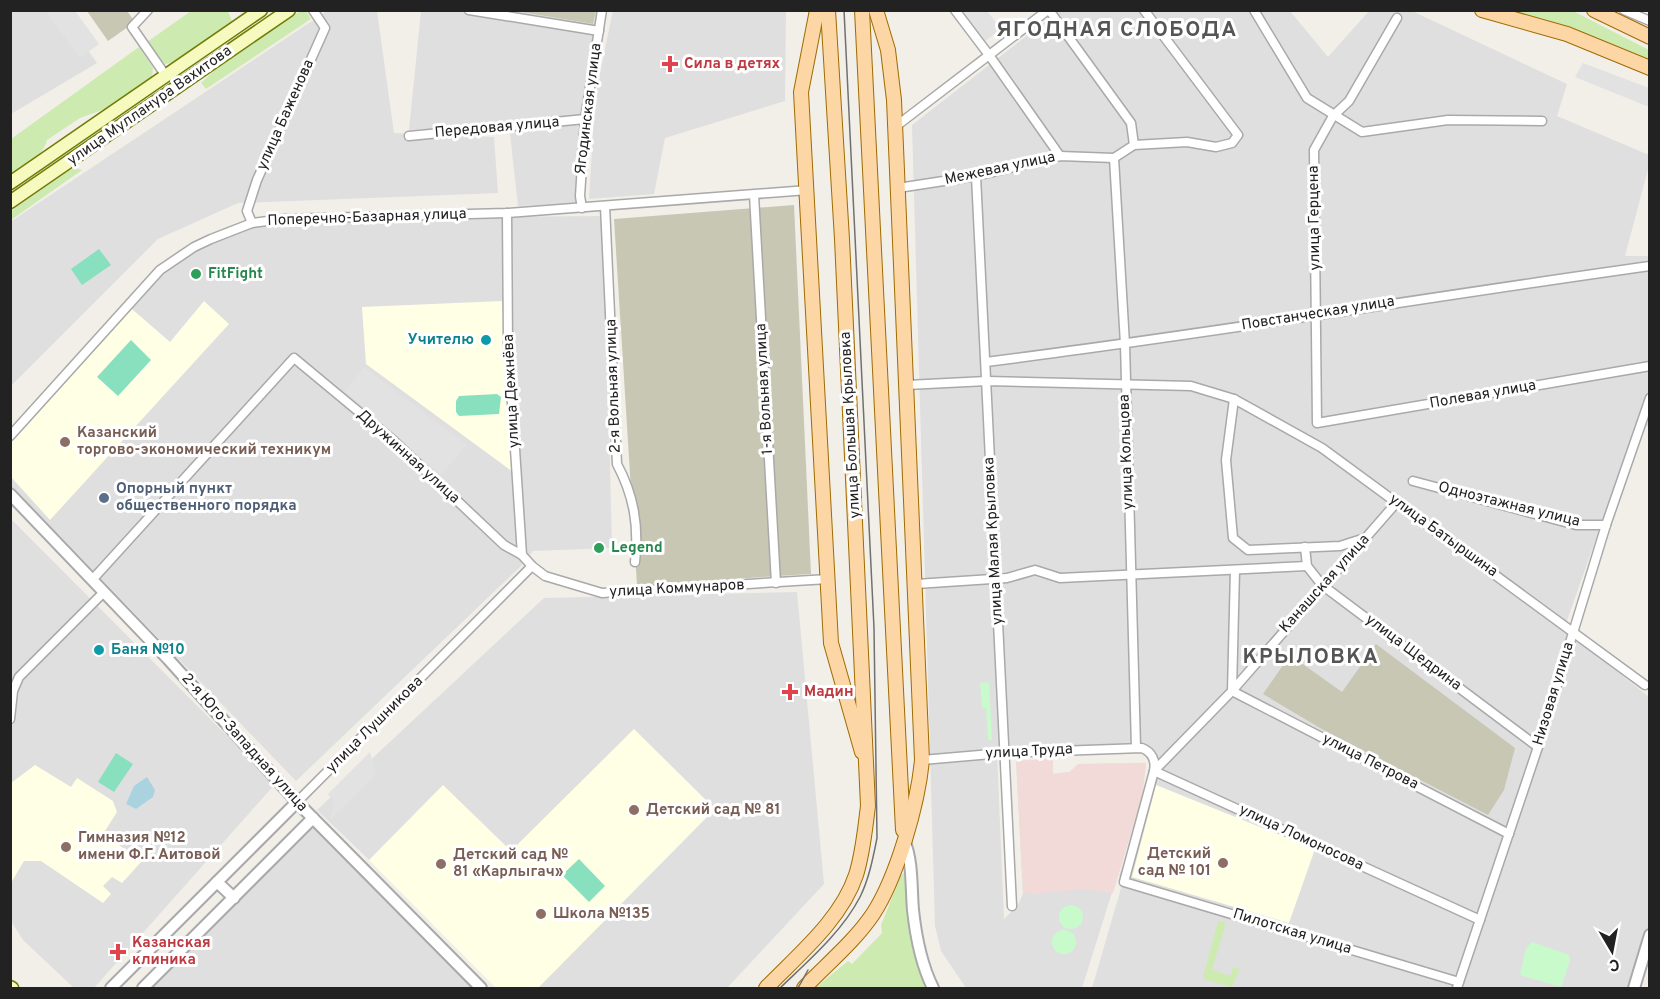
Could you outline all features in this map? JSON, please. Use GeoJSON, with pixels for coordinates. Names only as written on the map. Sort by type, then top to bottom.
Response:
{"type":"FeatureCollection","features":[{"type":"Feature","properties":{"kind":"main road","name":"улица Мулланура Вахитова"},"geometry":{"type":"LineString","coordinates":[[10,183],[261,10]]}},
{"type":"Feature","properties":{"kind":"main road","name":"улица Мулланура Вахитова"},"geometry":{"type":"LineString","coordinates":[[10,202],[289,10]]}},
{"type":"Feature","properties":{"kind":"main road"},"geometry":{"type":"LineString","coordinates":[[817,10],[801,92],[833,654],[868,771]]}},
{"type":"Feature","properties":{"kind":"main road","name":"улица Большая Крыловка"},"geometry":{"type":"LineString","coordinates":[[766,988],[828,923],[848,893],[856,876],[868,806],[828,10]]}},
{"type":"Feature","properties":{"kind":"main road","name":"улица Большая Крыловка"},"geometry":{"type":"LineString","coordinates":[[862,10],[903,838]]}},
{"type":"Feature","properties":{"kind":"main road"},"geometry":{"type":"LineString","coordinates":[[804,988],[852,940],[873,914],[888,887],[914,806],[922,760],[895,127],[888,50],[876,10]]}},
{"type":"Feature","properties":{"kind":"main road"},"geometry":{"type":"LineString","coordinates":[[1482,10],[1567,34],[1650,68]]}},
{"type":"Feature","properties":{"kind":"main road"},"geometry":{"type":"LineString","coordinates":[[1594,10],[1650,37]]}},
{"type":"Feature","properties":{"kind":"street"},"geometry":{"type":"LineString","coordinates":[[148,10],[132,27],[166,76]]}},
{"type":"Feature","properties":{"kind":"street","name":"улица Баженова"},"geometry":{"type":"LineString","coordinates":[[252,224],[247,211],[257,180],[325,28],[313,10]]}},
{"type":"Feature","properties":{"kind":"street"},"geometry":{"type":"LineString","coordinates":[[469,10],[598,31]]}},
{"type":"Feature","properties":{"kind":"street","name":"Ягодинская улица"},"geometry":{"type":"LineString","coordinates":[[582,208],[580,196],[585,119],[602,10]]}},
{"type":"Feature","properties":{"kind":"street"},"geometry":{"type":"LineString","coordinates":[[955,10],[1060,156]]}},
{"type":"Feature","properties":{"kind":"street"},"geometry":{"type":"LineString","coordinates":[[895,127],[1049,10],[1131,123],[1134,145]]}},
{"type":"Feature","properties":{"kind":"street"},"geometry":{"type":"LineString","coordinates":[[1114,158],[1134,145],[1187,142],[1216,147],[1232,143],[1238,135],[1144,10]]}},
{"type":"Feature","properties":{"kind":"street"},"geometry":{"type":"LineString","coordinates":[[1254,10],[1307,98],[1362,132],[1448,120],[1542,121]]}},
{"type":"Feature","properties":{"kind":"street"},"geometry":{"type":"LineString","coordinates":[[1624,10],[1650,21]]}},
{"type":"Feature","properties":{"kind":"street","name":"улица Герцена"},"geometry":{"type":"LineString","coordinates":[[1317,423],[1314,150],[1333,116],[1349,101],[1397,18]]}},
{"type":"Feature","properties":{"kind":"street","name":"Передовая улица"},"geometry":{"type":"LineString","coordinates":[[410,136],[585,119]]}},
{"type":"Feature","properties":{"kind":"street","name":"Межевая улица"},"geometry":{"type":"LineString","coordinates":[[898,188],[976,176],[1060,156],[1114,158]]}},
{"type":"Feature","properties":{"kind":"street","name":"улица Кольцова"},"geometry":{"type":"LineString","coordinates":[[1114,158],[1125,344],[1136,747]]}},
{"type":"Feature","properties":{"kind":"street","name":"улица Малая Крыловка"},"geometry":{"type":"LineString","coordinates":[[976,176],[1012,906]]}},
{"type":"Feature","properties":{"kind":"street","name":"Поперечно-Базарная улица"},"geometry":{"type":"LineString","coordinates":[[10,436],[160,270],[194,247],[252,224],[283,219],[507,213],[808,190]]}},
{"type":"Feature","properties":{"kind":"street","name":"1-я Вольная улица"},"geometry":{"type":"LineString","coordinates":[[754,195],[776,583]]}},
{"type":"Feature","properties":{"kind":"street","name":"2-я Вольная улица"},"geometry":{"type":"LineString","coordinates":[[605,206],[617,464],[628,483],[635,509],[637,538],[635,562]]}},
{"type":"Feature","properties":{"kind":"street","name":"улица Дежнёва"},"geometry":{"type":"LineString","coordinates":[[507,213],[508,343],[522,555]]}},
{"type":"Feature","properties":{"kind":"street","name":"Повстанческая улица"},"geometry":{"type":"LineString","coordinates":[[986,362],[1125,344],[1316,313],[1650,266]]}},
{"type":"Feature","properties":{"kind":"street","name":"Дружинная улица"},"geometry":{"type":"LineString","coordinates":[[92,580],[294,357],[394,441],[504,545],[522,555]]}},
{"type":"Feature","properties":{"kind":"street","name":"Полевая улица"},"geometry":{"type":"LineString","coordinates":[[1317,423],[1650,366]]}},
{"type":"Feature","properties":{"kind":"street"},"geometry":{"type":"LineString","coordinates":[[907,385],[987,381],[1191,386],[1234,399],[1226,460],[1233,538],[1248,550],[1340,546],[1368,537]]}},
{"type":"Feature","properties":{"kind":"street","name":"улица Батыршина"},"geometry":{"type":"LineString","coordinates":[[1234,399],[1322,448],[1645,685]]}},
{"type":"Feature","properties":{"kind":"street","name":"Низовая улица"},"geometry":{"type":"LineString","coordinates":[[1458,985],[1538,747],[1606,525],[1650,399]]}},
{"type":"Feature","properties":{"kind":"street","name":"Одноэтажная улица"},"geometry":{"type":"LineString","coordinates":[[1413,481],[1576,525],[1606,525]]}},
{"type":"Feature","properties":{"kind":"street","name":"2-я Юго-Западная улица"},"geometry":{"type":"LineString","coordinates":[[10,494],[104,592],[297,802],[481,988]]}},
{"type":"Feature","properties":{"kind":"street","name":"Канашская улица"},"geometry":{"type":"LineString","coordinates":[[1154,771],[1232,691],[1322,585],[1368,537],[1397,502]]}},
{"type":"Feature","properties":{"kind":"street"},"geometry":{"type":"LineString","coordinates":[[916,584],[996,579],[1035,570],[1060,578],[1307,566],[1305,547]]}},
{"type":"Feature","properties":{"kind":"street"},"geometry":{"type":"LineString","coordinates":[[522,555],[532,566]]}},
{"type":"Feature","properties":{"kind":"street","name":"улица Коммунаров"},"geometry":{"type":"LineString","coordinates":[[532,566],[544,576],[602,593],[828,579]]}},
{"type":"Feature","properties":{"kind":"street","name":"улица Лушникова"},"geometry":{"type":"LineString","coordinates":[[111,988],[532,566]]}},
{"type":"Feature","properties":{"kind":"street","name":"улица Щедрина"},"geometry":{"type":"LineString","coordinates":[[1307,566],[1322,585],[1538,747]]}},
{"type":"Feature","properties":{"kind":"street"},"geometry":{"type":"LineString","coordinates":[[1232,691],[1235,570]]}},
{"type":"Feature","properties":{"kind":"street"},"geometry":{"type":"LineString","coordinates":[[10,719],[13,691],[19,677],[104,592]]}},
{"type":"Feature","properties":{"kind":"street","name":"улица Петрова"},"geometry":{"type":"LineString","coordinates":[[1232,691],[1509,834]]}},
{"type":"Feature","properties":{"kind":"street"},"geometry":{"type":"LineString","coordinates":[[1136,747],[1151,754],[1154,771]]}},
{"type":"Feature","properties":{"kind":"street","name":"улица Труда"},"geometry":{"type":"LineString","coordinates":[[922,760],[1003,753],[1136,747]]}},
{"type":"Feature","properties":{"kind":"street","name":"Пилотская улица"},"geometry":{"type":"LineString","coordinates":[[1154,771],[1124,882],[1458,985]]}},
{"type":"Feature","properties":{"kind":"street","name":"улица Ломоносова"},"geometry":{"type":"LineString","coordinates":[[1154,771],[1480,920]]}},
{"type":"Feature","properties":{"kind":"street"},"geometry":{"type":"LineString","coordinates":[[143,988],[313,818]]}},
{"type":"Feature","properties":{"kind":"street"},"geometry":{"type":"LineString","coordinates":[[903,838],[910,856],[920,955],[933,988]]}},
{"type":"Feature","properties":{"kind":"street"},"geometry":{"type":"LineString","coordinates":[[217,882],[234,898]]}},
{"type":"Feature","properties":{"kind":"street"},"geometry":{"type":"LineString","coordinates":[[1634,988],[1650,935]]}},
{"type":"Feature","properties":{"kind":"shaded area"},"geometry":{"type":"Polygon","coordinates":[[[613,10],[786,11],[785,101],[665,138],[654,194],[589,199],[595,98],[613,10]]]}},
{"type":"Feature","properties":{"kind":"shaded area"},"geometry":{"type":"Polygon","coordinates":[[[1410,10],[1567,84],[1557,116],[1649,155],[1649,166],[1625,256],[1649,256],[1649,427],[1637,423],[1564,629],[1649,697],[1649,927],[1631,988],[1092,988],[1124,878],[1119,876],[1157,771],[1139,745],[997,752],[1004,919],[1018,905],[1023,894],[1016,761],[1053,759],[1053,774],[1070,772],[1078,764],[1146,763],[1142,797],[1082,988],[966,988],[941,951],[935,926],[912,125],[1047,20],[1041,11],[1290,11],[1328,57],[1369,11],[1410,10]]]}},
{"type":"Feature","properties":{"kind":"shaded area"},"geometry":{"type":"Polygon","coordinates":[[[11,11],[60,11],[97,63],[11,114],[11,11]]]}},
{"type":"Feature","properties":{"kind":"shaded area"},"geometry":{"type":"Polygon","coordinates":[[[45,11],[75,11],[99,44],[80,58],[45,11]]]}},
{"type":"Feature","properties":{"kind":"shaded area"},"geometry":{"type":"Polygon","coordinates":[[[87,11],[127,11],[135,22],[108,41],[87,11]]]}},
{"type":"Feature","properties":{"kind":"shaded area"},"geometry":{"type":"Polygon","coordinates":[[[327,11],[377,11],[394,133],[494,137],[498,193],[238,203],[158,239],[11,386],[10,222],[327,11]]]}},
{"type":"Feature","properties":{"kind":"shaded area"},"geometry":{"type":"Polygon","coordinates":[[[421,11],[515,11],[593,24],[596,11],[601,11],[578,204],[518,206],[509,125],[409,130],[421,11]]]}},
{"type":"Feature","properties":{"kind":"shaded area"},"geometry":{"type":"Polygon","coordinates":[[[515,11],[596,11],[593,24],[515,11]]]}},
{"type":"Feature","properties":{"kind":"shaded area"},"geometry":{"type":"Polygon","coordinates":[[[959,11],[987,11],[1001,29],[984,42],[959,11]]]}},
{"type":"Feature","properties":{"kind":"shaded area"},"geometry":{"type":"Polygon","coordinates":[[[1583,63],[1649,88],[1649,107],[1575,77],[1583,63]]]}},
{"type":"Feature","properties":{"kind":"shaded area"},"geometry":{"type":"Polygon","coordinates":[[[794,205],[811,574],[637,585],[614,219],[794,205]]]}},
{"type":"Feature","properties":{"kind":"shaded area"},"geometry":{"type":"Polygon","coordinates":[[[604,216],[612,548],[533,551],[520,567],[296,781],[11,485],[11,444],[159,268],[267,219],[604,216]]]}},
{"type":"Feature","properties":{"kind":"shaded area"},"geometry":{"type":"Polygon","coordinates":[[[204,301],[229,324],[50,520],[11,477],[11,443],[132,309],[170,342],[204,301]]]}},
{"type":"Feature","properties":{"kind":"shaded area"},"geometry":{"type":"Polygon","coordinates":[[[502,301],[513,472],[366,364],[362,307],[502,301]]]}},
{"type":"Feature","properties":{"kind":"shaded area"},"geometry":{"type":"Polygon","coordinates":[[[364,367],[467,445],[441,475],[345,392],[364,367]]]}},
{"type":"Feature","properties":{"kind":"shaded area"},"geometry":{"type":"Polygon","coordinates":[[[11,519],[275,784],[94,988],[74,988],[23,940],[11,921],[11,519]]]}},
{"type":"Feature","properties":{"kind":"shaded area"},"geometry":{"type":"Polygon","coordinates":[[[797,592],[824,884],[727,988],[503,988],[317,810],[544,598],[797,592]]]}},
{"type":"Feature","properties":{"kind":"shaded area"},"geometry":{"type":"Polygon","coordinates":[[[1376,644],[1515,748],[1504,790],[1488,815],[1320,728],[1263,694],[1290,655],[1342,692],[1376,644]]]}},
{"type":"Feature","properties":{"kind":"shaded area"},"geometry":{"type":"Polygon","coordinates":[[[634,729],[715,809],[538,988],[496,988],[369,860],[443,785],[511,851],[634,729]]]}},
{"type":"Feature","properties":{"kind":"shaded area"},"geometry":{"type":"Polygon","coordinates":[[[370,752],[376,775],[330,820],[334,801],[328,794],[370,752]]]}},
{"type":"Feature","properties":{"kind":"shaded area"},"geometry":{"type":"Polygon","coordinates":[[[1053,759],[1053,774],[1070,772],[1078,764],[1146,763],[1142,797],[1113,893],[1084,889],[1031,894],[1023,891],[1016,761],[1053,759]]]}},
{"type":"Feature","properties":{"kind":"shaded area","name":"Гимназия №12 имени Ф.Г. Аитовой"},"geometry":{"type":"Polygon","coordinates":[[[35,765],[71,787],[77,778],[113,801],[117,812],[103,834],[142,861],[122,883],[112,877],[103,886],[111,894],[103,903],[41,861],[24,861],[11,883],[11,783],[35,765]]]}},
{"type":"Feature","properties":{"kind":"shaded area","name":"Детский сад № 101"},"geometry":{"type":"Polygon","coordinates":[[[1156,785],[1315,849],[1289,923],[1132,877],[1156,785]]]}},
{"type":"Feature","properties":{"kind":"shaded area"},"geometry":{"type":"Polygon","coordinates":[[[314,823],[477,988],[147,988],[314,823]]]}},
{"type":"Feature","properties":{"kind":"green space"},"geometry":{"type":"Polygon","coordinates":[[[191,11],[228,11],[232,21],[172,63],[165,64],[147,42],[191,11]]]}},
{"type":"Feature","properties":{"kind":"green space"},"geometry":{"type":"Polygon","coordinates":[[[300,11],[306,11],[311,19],[206,89],[201,83],[218,67],[300,11]]]}},
{"type":"Feature","properties":{"kind":"green space"},"geometry":{"type":"Polygon","coordinates":[[[1508,11],[1573,11],[1649,50],[1649,61],[1508,11]]]}},
{"type":"Feature","properties":{"kind":"green space"},"geometry":{"type":"Polygon","coordinates":[[[139,47],[153,68],[152,77],[108,108],[80,118],[47,140],[37,156],[11,176],[11,139],[139,47]]]}},
{"type":"Feature","properties":{"kind":"green space"},"geometry":{"type":"Polygon","coordinates":[[[76,168],[82,170],[11,220],[11,211],[76,168]]]}},
{"type":"Feature","properties":{"kind":"green space"},"geometry":{"type":"Polygon","coordinates":[[[99,249],[111,265],[82,285],[71,269],[99,249]]]}},
{"type":"Feature","properties":{"kind":"green space"},"geometry":{"type":"Polygon","coordinates":[[[131,340],[151,360],[118,396],[97,377],[131,340]]]}},
{"type":"Feature","properties":{"kind":"green space"},"geometry":{"type":"Polygon","coordinates":[[[497,394],[501,397],[499,414],[459,416],[456,412],[456,401],[459,396],[497,394]]]}},
{"type":"Feature","properties":{"kind":"green space"},"geometry":{"type":"Polygon","coordinates":[[[989,682],[992,740],[988,740],[986,708],[982,708],[980,683],[989,682]]]}},
{"type":"Feature","properties":{"kind":"green space"},"geometry":{"type":"Polygon","coordinates":[[[116,753],[133,764],[114,792],[98,782],[116,753]]]}},
{"type":"Feature","properties":{"kind":"green space"},"geometry":{"type":"Polygon","coordinates":[[[579,859],[605,886],[589,902],[562,875],[579,859]]]}},
{"type":"Feature","properties":{"kind":"green space"},"geometry":{"type":"Polygon","coordinates":[[[905,873],[913,949],[927,988],[815,988],[848,961],[852,964],[882,933],[881,925],[901,875],[905,873]]]}},
{"type":"Feature","properties":{"kind":"green space"},"geometry":{"type":"Polygon","coordinates":[[[1071,905],[1076,906],[1082,912],[1082,922],[1076,928],[1071,929],[1066,928],[1060,922],[1059,917],[1060,912],[1066,906],[1071,905]]]}},
{"type":"Feature","properties":{"kind":"green space"},"geometry":{"type":"Polygon","coordinates":[[[1218,921],[1226,923],[1212,970],[1231,976],[1233,967],[1240,969],[1232,987],[1205,980],[1203,977],[1218,921]]]}},
{"type":"Feature","properties":{"kind":"green space"},"geometry":{"type":"Polygon","coordinates":[[[1064,930],[1069,931],[1075,937],[1075,947],[1069,953],[1064,954],[1059,953],[1053,947],[1052,942],[1053,937],[1059,931],[1064,930]]]}},
{"type":"Feature","properties":{"kind":"green space"},"geometry":{"type":"Polygon","coordinates":[[[1532,942],[1569,955],[1570,961],[1561,987],[1520,975],[1526,948],[1532,942]]]}},
{"type":"Feature","properties":{"kind":"water"},"geometry":{"type":"Polygon","coordinates":[[[147,777],[155,790],[153,797],[136,809],[126,804],[134,786],[147,777]]]}},
{"type":"Feature","properties":{"kind":"tram line"},"geometry":{"type":"LineString","coordinates":[[780,988],[824,945],[853,910],[866,883],[877,838],[874,628],[844,10]]}},
{"type":"Feature","properties":{"kind":"tram line"},"geometry":{"type":"LineString","coordinates":[[798,988],[808,970]]}},
{"type":"Feature","properties":{"kind":"place","name":"Сила в детях"},"geometry":{"type":"Point","coordinates":[670,64]}},
{"type":"Feature","properties":{"kind":"place","name":"FitFight"},"geometry":{"type":"Point","coordinates":[196,274]}},
{"type":"Feature","properties":{"kind":"place","name":"Учителю"},"geometry":{"type":"Point","coordinates":[486,340]}},
{"type":"Feature","properties":{"kind":"place","name":"Казанский торгово-экономический техникум"},"geometry":{"type":"Point","coordinates":[65,442]}},
{"type":"Feature","properties":{"kind":"place","name":"Опорный пункт общественного порядка"},"geometry":{"type":"Point","coordinates":[104,498]}},
{"type":"Feature","properties":{"kind":"place","name":"Legend"},"geometry":{"type":"Point","coordinates":[599,548]}},
{"type":"Feature","properties":{"kind":"place","name":"Баня №10"},"geometry":{"type":"Point","coordinates":[99,650]}},
{"type":"Feature","properties":{"kind":"place","name":"Мадин"},"geometry":{"type":"Point","coordinates":[790,692]}},
{"type":"Feature","properties":{"kind":"place","name":"Детский сад № 81"},"geometry":{"type":"Point","coordinates":[634,810]}},
{"type":"Feature","properties":{"kind":"place","name":"Гимназия №12 имени Ф.Г. Аитовой"},"geometry":{"type":"Point","coordinates":[66,847]}},
{"type":"Feature","properties":{"kind":"place","name":"Детский сад № 101"},"geometry":{"type":"Point","coordinates":[1223,863]}},
{"type":"Feature","properties":{"kind":"place","name":"Детский сад № 81 «Карлыгач»"},"geometry":{"type":"Point","coordinates":[441,864]}},
{"type":"Feature","properties":{"kind":"place","name":"Школа №135"},"geometry":{"type":"Point","coordinates":[541,914]}},
{"type":"Feature","properties":{"kind":"place","name":"Казанская клиника"},"geometry":{"type":"Point","coordinates":[118,952]}},
{"type":"Feature","properties":{"kind":"district","name":"ЯГОДНАЯ СЛОБОДА"},"geometry":{"type":"Point","coordinates":[1117,30]}},
{"type":"Feature","properties":{"kind":"district","name":"КРЫЛОВКА"},"geometry":{"type":"Point","coordinates":[1311,657]}}]}
